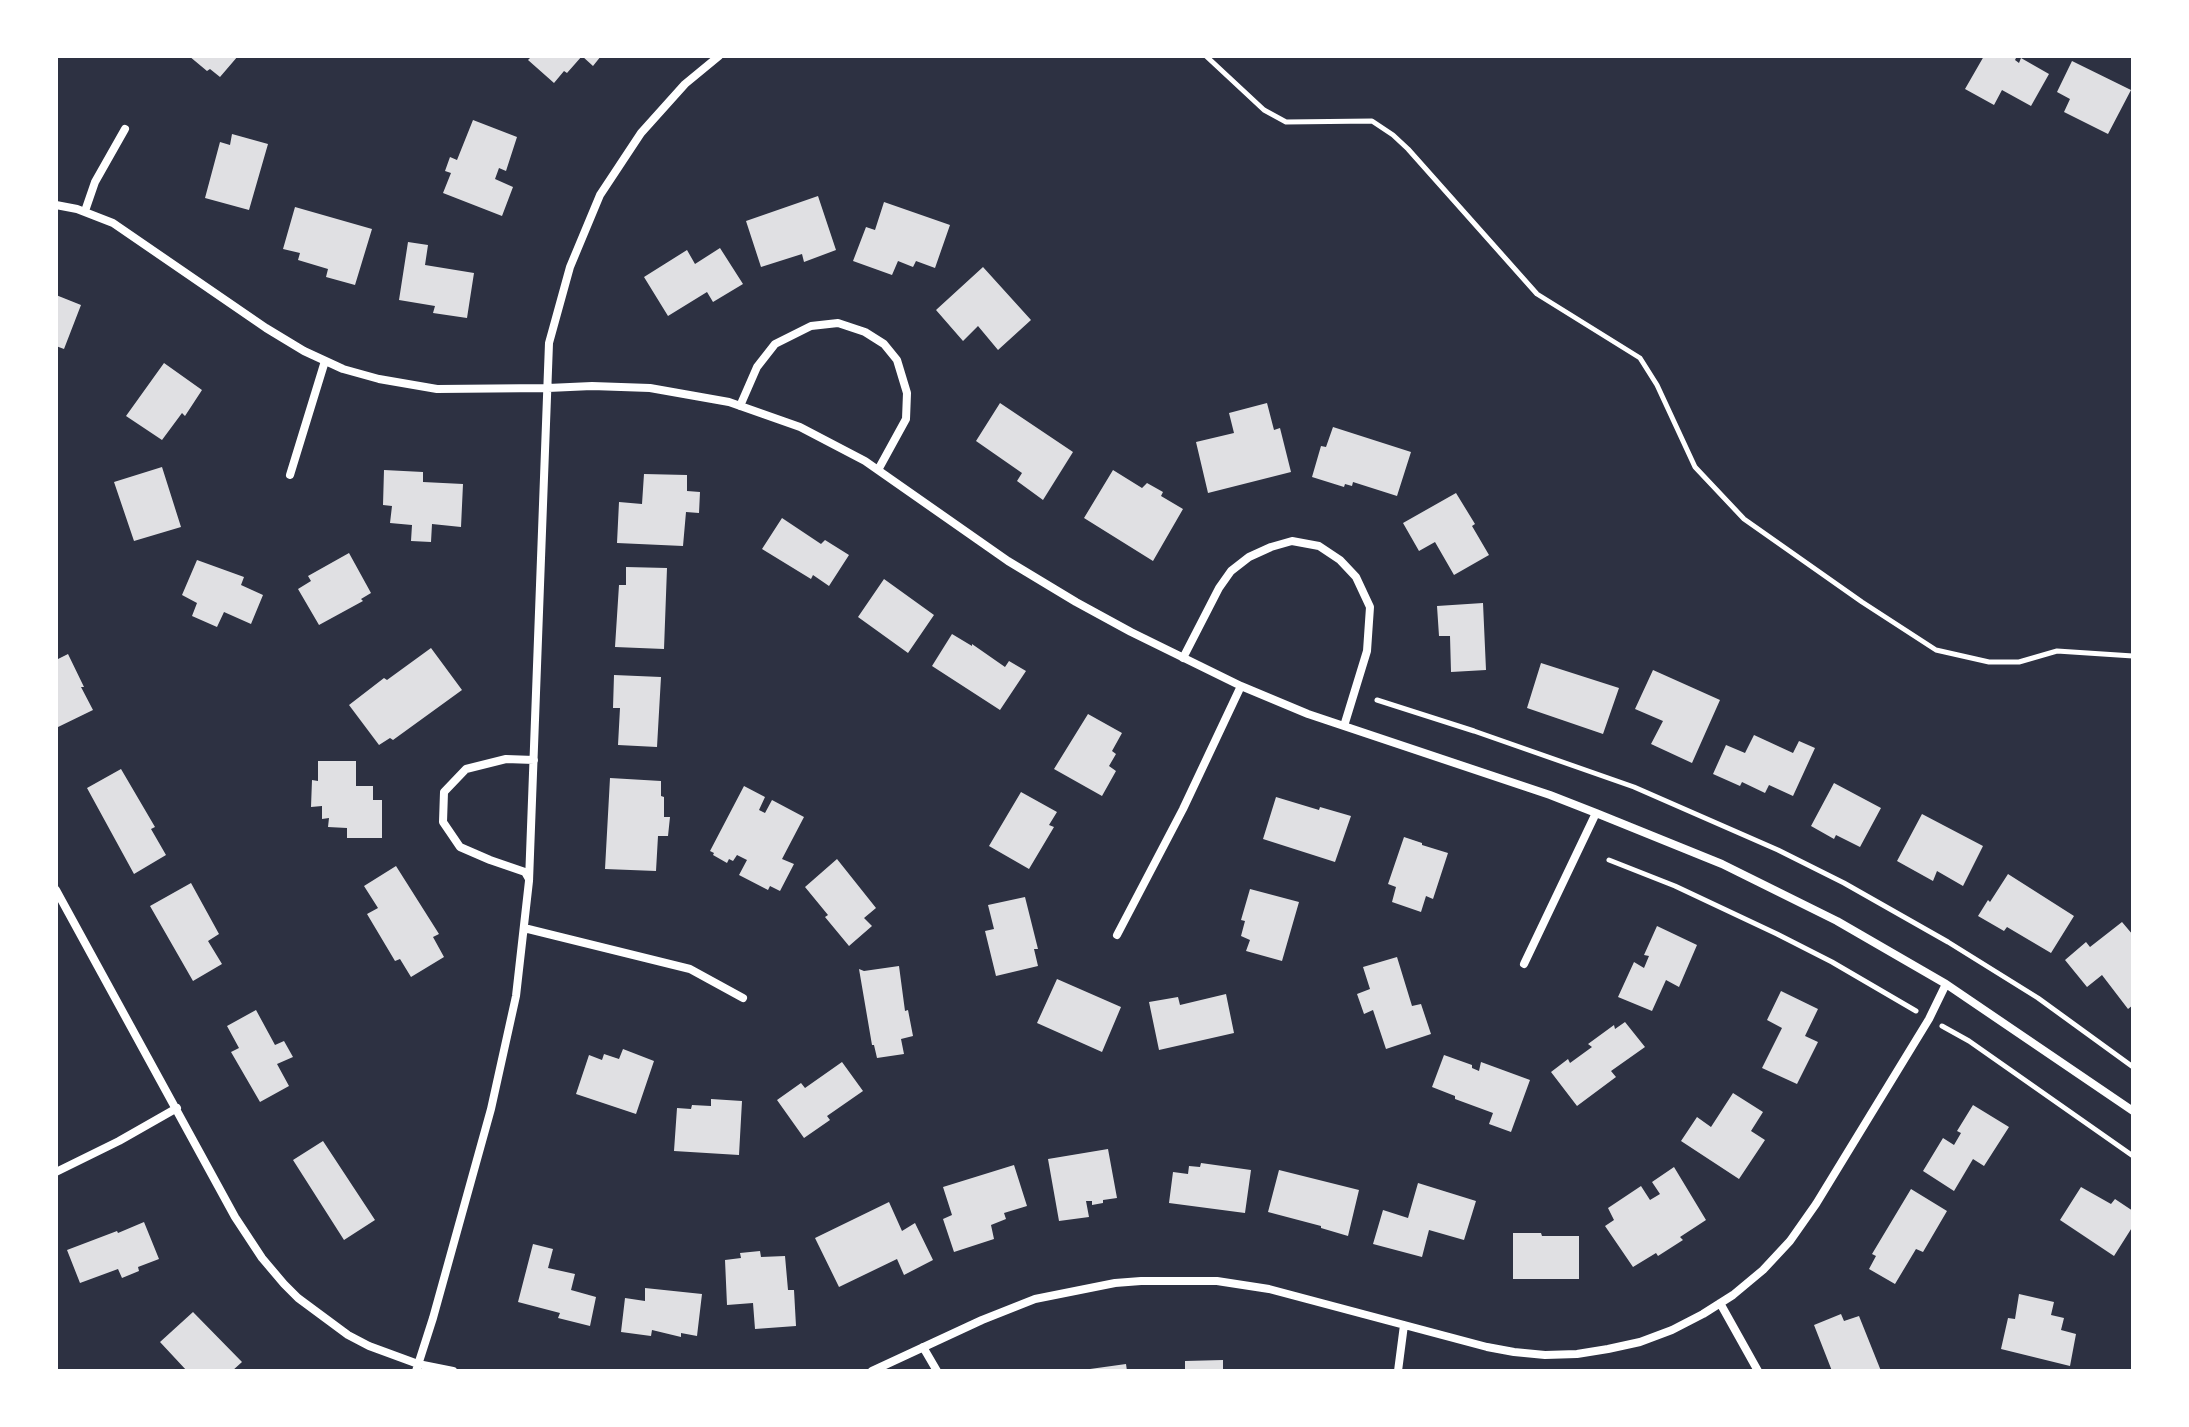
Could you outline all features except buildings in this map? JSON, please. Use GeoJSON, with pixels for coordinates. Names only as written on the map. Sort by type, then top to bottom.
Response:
{"type":"FeatureCollection","features":[{"type":"Feature","properties":{"kind":"street"},"geometry":{"type":"LineString","coordinates":[[417,1367],[491,1109],[516,996],[529,881],[549,343],[570,267],[600,195],[641,133],[685,84],[719,56]]}},
{"type":"Feature","properties":{"kind":"street"},"geometry":{"type":"LineString","coordinates":[[85,211],[95,182],[125,129]]}},
{"type":"Feature","properties":{"kind":"street"},"geometry":{"type":"LineString","coordinates":[[56,205],[85,211],[113,223],[266,328],[343,369],[437,389],[650,388],[740,406],[800,427],[865,461],[1008,561],[1076,602],[1241,686],[1308,714],[1596,813],[1722,864],[1837,921],[1946,984],[2133,1111]]}},
{"type":"Feature","properties":{"kind":"street"},"geometry":{"type":"LineString","coordinates":[[740,406],[757,367],[775,344],[811,326],[838,323],[865,332],[884,344],[897,360],[907,393],[906,419],[878,470]]}},
{"type":"Feature","properties":{"kind":"street"},"geometry":{"type":"LineString","coordinates":[[290,475],[325,361]]}},
{"type":"Feature","properties":{"kind":"street"},"geometry":{"type":"LineString","coordinates":[[1183,658],[1231,571],[1249,557],[1292,541],[1319,546],[1340,560],[1356,577],[1370,607],[1367,651],[1344,726]]}},
{"type":"Feature","properties":{"kind":"street"},"geometry":{"type":"LineString","coordinates":[[1117,935],[1183,809],[1241,686]]}},
{"type":"Feature","properties":{"kind":"street"},"geometry":{"type":"LineString","coordinates":[[529,881],[525,872],[460,847],[443,822],[444,792],[466,769],[506,759],[534,760]]}},
{"type":"Feature","properties":{"kind":"street"},"geometry":{"type":"LineString","coordinates":[[1524,964],[1596,813]]}},
{"type":"Feature","properties":{"kind":"street"},"geometry":{"type":"LineString","coordinates":[[56,890],[235,1217],[262,1258],[284,1284],[348,1335],[417,1367],[453,1371]]}},
{"type":"Feature","properties":{"kind":"street"},"geometry":{"type":"LineString","coordinates":[[524,928],[690,969],[743,998]]}},
{"type":"Feature","properties":{"kind":"street"},"geometry":{"type":"LineString","coordinates":[[872,1371],[1035,1299],[1141,1281],[1217,1281],[1269,1289],[1514,1352],[1577,1354],[1640,1342],[1672,1330],[1720,1303],[1763,1270],[1790,1241],[1816,1204],[1929,1019],[1946,984]]}},
{"type":"Feature","properties":{"kind":"street"},"geometry":{"type":"LineString","coordinates":[[56,1172],[177,1108]]}},
{"type":"Feature","properties":{"kind":"street"},"geometry":{"type":"LineString","coordinates":[[1720,1303],[1758,1371]]}},
{"type":"Feature","properties":{"kind":"street"},"geometry":{"type":"LineString","coordinates":[[1398,1371],[1404,1325]]}},
{"type":"Feature","properties":{"kind":"street"},"geometry":{"type":"LineString","coordinates":[[923,1347],[937,1371]]}},
{"type":"Feature","properties":{"kind":"path"},"geometry":{"type":"LineString","coordinates":[[1206,56],[1264,110],[1286,122],[1372,121],[1393,135],[1537,294],[1640,358],[1657,385],[1695,467],[1744,519],[1911,634],[1936,650],[1989,662],[2019,662],[2057,651],[2133,656]]}},
{"type":"Feature","properties":{"kind":"path"},"geometry":{"type":"LineString","coordinates":[[1377,700],[1622,783],[1778,850],[1948,942],[2038,998],[2133,1067]]}},
{"type":"Feature","properties":{"kind":"path"},"geometry":{"type":"LineString","coordinates":[[1609,860],[1675,886],[1832,962],[1969,1041],[2133,1156]]}}]}
